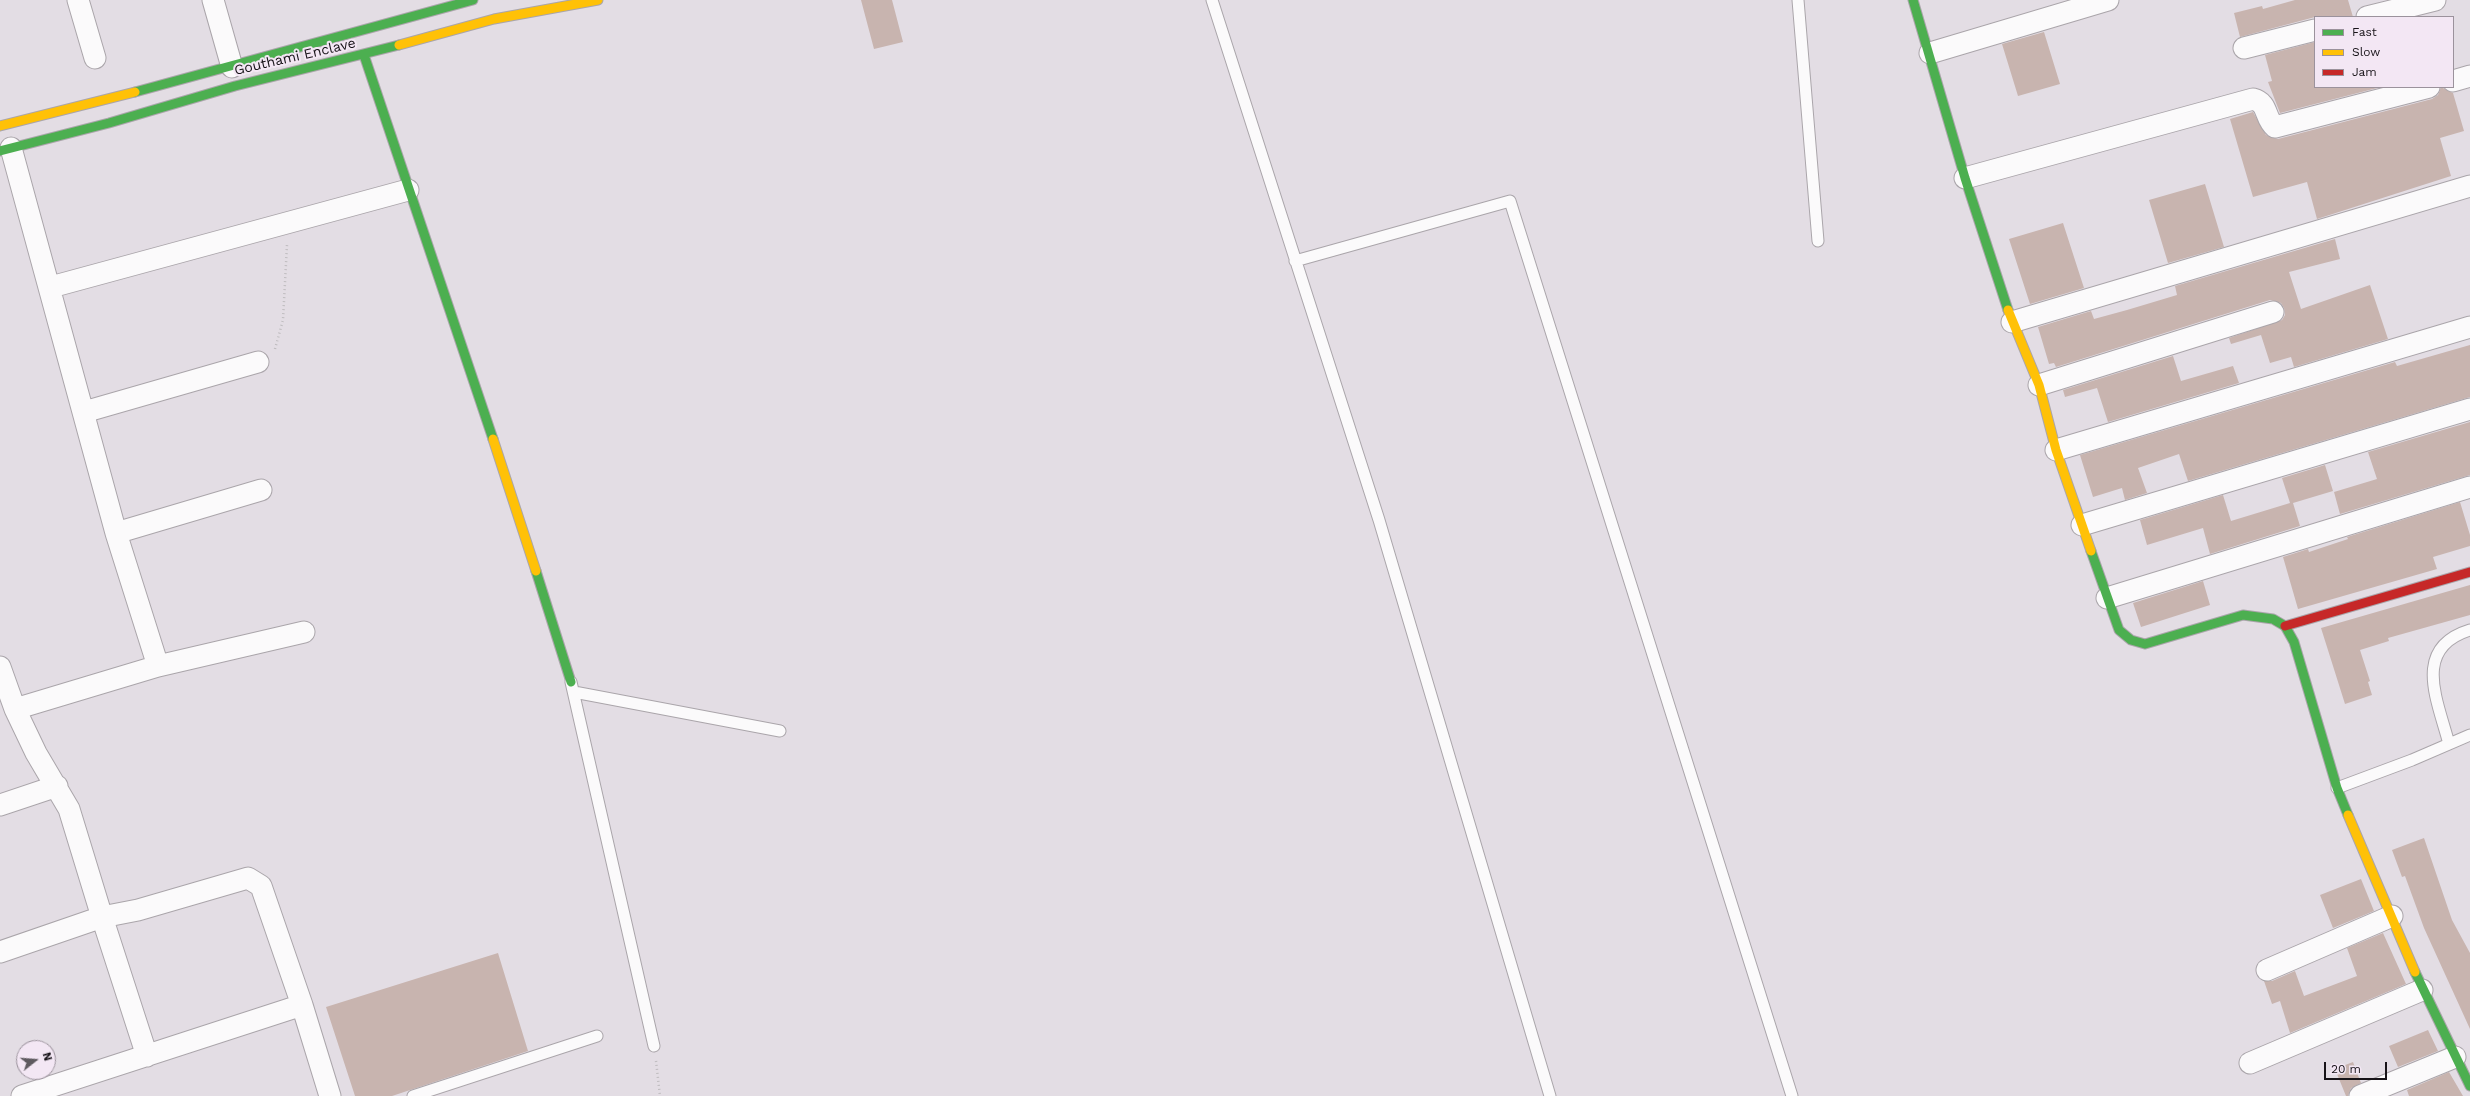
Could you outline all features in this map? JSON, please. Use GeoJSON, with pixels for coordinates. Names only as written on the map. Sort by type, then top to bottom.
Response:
{"type":"FeatureCollection","features":[{"type":"Feature","properties":{"kind":"street"},"geometry":{"type":"LineString","coordinates":[[78,0],[95,58]]}},
{"type":"Feature","properties":{"kind":"street"},"geometry":{"type":"LineString","coordinates":[[213,0],[232,67]]}},
{"type":"Feature","properties":{"kind":"street","name":"Gouthami Enclave"},"geometry":{"type":"LineString","coordinates":[[0,126],[232,67],[474,0]]}},
{"type":"Feature","properties":{"kind":"street","name":"Gouthami Enclave"},"geometry":{"type":"LineString","coordinates":[[6,149],[109,123],[235,86],[364,55],[494,19],[598,0]]}},
{"type":"Feature","properties":{"kind":"street"},"geometry":{"type":"LineString","coordinates":[[1913,0],[1965,178],[2012,322],[2039,385],[2056,450],[2119,630],[2131,640],[2145,644],[2243,615],[2273,619],[2286,626],[2294,642],[2338,788],[2422,990],[2470,1086]]}},
{"type":"Feature","properties":{"kind":"street"},"geometry":{"type":"LineString","coordinates":[[1930,54],[2108,0]]}},
{"type":"Feature","properties":{"kind":"street"},"geometry":{"type":"LineString","coordinates":[[2371,16],[2435,0]]}},
{"type":"Feature","properties":{"kind":"street"},"geometry":{"type":"LineString","coordinates":[[2244,48],[2314,30]]}},
{"type":"Feature","properties":{"kind":"street"},"geometry":{"type":"LineString","coordinates":[[364,55],[408,190],[493,438],[572,687]]}},
{"type":"Feature","properties":{"kind":"street"},"geometry":{"type":"LineString","coordinates":[[2454,81],[2470,76]]}},
{"type":"Feature","properties":{"kind":"street"},"geometry":{"type":"LineString","coordinates":[[1965,178],[2253,99],[2260,101],[2264,105],[2275,127],[2424,88]]}},
{"type":"Feature","properties":{"kind":"street"},"geometry":{"type":"LineString","coordinates":[[6,149],[51,287],[116,533],[158,666]]}},
{"type":"Feature","properties":{"kind":"street"},"geometry":{"type":"LineString","coordinates":[[2012,322],[2470,186]]}},
{"type":"Feature","properties":{"kind":"street"},"geometry":{"type":"LineString","coordinates":[[51,287],[408,190]]}},
{"type":"Feature","properties":{"kind":"street"},"geometry":{"type":"LineString","coordinates":[[2039,385],[2273,312]]}},
{"type":"Feature","properties":{"kind":"street"},"geometry":{"type":"LineString","coordinates":[[2056,450],[2470,326]]}},
{"type":"Feature","properties":{"kind":"street"},"geometry":{"type":"LineString","coordinates":[[84,412],[258,362]]}},
{"type":"Feature","properties":{"kind":"street"},"geometry":{"type":"LineString","coordinates":[[2082,525],[2470,409]]}},
{"type":"Feature","properties":{"kind":"street"},"geometry":{"type":"LineString","coordinates":[[2107,598],[2470,487]]}},
{"type":"Feature","properties":{"kind":"street"},"geometry":{"type":"LineString","coordinates":[[116,533],[260,490]]}},
{"type":"Feature","properties":{"kind":"street"},"geometry":{"type":"LineString","coordinates":[[2286,626],[2470,572]]}},
{"type":"Feature","properties":{"kind":"street"},"geometry":{"type":"LineString","coordinates":[[15,709],[158,666],[304,632]]}},
{"type":"Feature","properties":{"kind":"street"},"geometry":{"type":"LineString","coordinates":[[0,666],[15,709],[36,753],[57,786],[69,809],[146,1056]]}},
{"type":"Feature","properties":{"kind":"street"},"geometry":{"type":"LineString","coordinates":[[0,806],[57,786]]}},
{"type":"Feature","properties":{"kind":"street"},"geometry":{"type":"LineString","coordinates":[[0,952],[102,917],[138,910],[248,878],[261,886],[302,1005],[330,1096]]}},
{"type":"Feature","properties":{"kind":"street"},"geometry":{"type":"LineString","coordinates":[[2267,970],[2392,916]]}},
{"type":"Feature","properties":{"kind":"street"},"geometry":{"type":"LineString","coordinates":[[2250,1063],[2422,990]]}},
{"type":"Feature","properties":{"kind":"street"},"geometry":{"type":"LineString","coordinates":[[22,1096],[302,1005]]}},
{"type":"Feature","properties":{"kind":"street"},"geometry":{"type":"LineString","coordinates":[[2360,1096],[2455,1056]]}},
{"type":"Feature","properties":{"kind":"lane"},"geometry":{"type":"LineString","coordinates":[[1212,0],[1379,520],[1550,1096]]}},
{"type":"Feature","properties":{"kind":"lane"},"geometry":{"type":"LineString","coordinates":[[1798,0],[1818,241]]}},
{"type":"Feature","properties":{"kind":"lane"},"geometry":{"type":"LineString","coordinates":[[1295,261],[1510,201],[1792,1096]]}},
{"type":"Feature","properties":{"kind":"lane"},"geometry":{"type":"LineString","coordinates":[[2449,744],[2431,675],[2436,653],[2454,634],[2470,630]]}},
{"type":"Feature","properties":{"kind":"lane"},"geometry":{"type":"LineString","coordinates":[[654,1046],[572,687],[780,731]]}},
{"type":"Feature","properties":{"kind":"lane"},"geometry":{"type":"LineString","coordinates":[[2338,788],[2470,735]]}},
{"type":"Feature","properties":{"kind":"lane"},"geometry":{"type":"LineString","coordinates":[[413,1096],[597,1036]]}},
{"type":"Feature","properties":{"kind":"path"},"geometry":{"type":"LineString","coordinates":[[258,362],[270,357],[274,352],[283,320],[287,240]]}},
{"type":"Feature","properties":{"kind":"path"},"geometry":{"type":"LineString","coordinates":[[654,1046],[660,1096]]}},
{"type":"Feature","properties":{"kind":"building"},"geometry":{"type":"Polygon","coordinates":[[[861,0],[892,0],[903,42],[874,49],[861,0]]]}},
{"type":"Feature","properties":{"kind":"building"},"geometry":{"type":"Polygon","coordinates":[[[2295,0],[2348,0],[2353,16],[2314,16],[2314,17],[2240,37],[2234,13],[2262,6],[2263,9],[2295,0]]]}},
{"type":"Feature","properties":{"kind":"building"},"geometry":{"type":"Polygon","coordinates":[[[2044,32],[2060,84],[2018,96],[2002,44],[2044,32]]]}},
{"type":"Feature","properties":{"kind":"building"},"geometry":{"type":"Polygon","coordinates":[[[2314,42],[2314,88],[2377,88],[2280,113],[2268,82],[2272,81],[2265,55],[2314,42]]]}},
{"type":"Feature","properties":{"kind":"building"},"geometry":{"type":"Polygon","coordinates":[[[2441,88],[2453,93],[2464,131],[2440,138],[2451,176],[2317,219],[2307,182],[2253,197],[2230,119],[2253,112],[2266,135],[2278,139],[2432,99],[2438,95],[2441,88]]]}},
{"type":"Feature","properties":{"kind":"building"},"geometry":{"type":"Polygon","coordinates":[[[2205,184],[2224,247],[2168,263],[2149,200],[2205,184]]]}},
{"type":"Feature","properties":{"kind":"building"},"geometry":{"type":"Polygon","coordinates":[[[2063,223],[2084,288],[2030,304],[2009,239],[2063,223]]]}},
{"type":"Feature","properties":{"kind":"building"},"geometry":{"type":"Polygon","coordinates":[[[2335,239],[2340,259],[2289,272],[2301,309],[2370,285],[2388,339],[2294,367],[2291,357],[2270,363],[2261,335],[2231,344],[2229,338],[2282,320],[2285,315],[2284,308],[2281,303],[2270,300],[2056,367],[2054,363],[2049,364],[2038,327],[2091,311],[2094,319],[2127,310],[2177,295],[2175,286],[2335,239]]]}},
{"type":"Feature","properties":{"kind":"building"},"geometry":{"type":"Polygon","coordinates":[[[2470,345],[2470,397],[2188,481],[2179,454],[2138,468],[2147,493],[2125,500],[2122,488],[2093,497],[2080,455],[2395,362],[2397,366],[2470,345]]]}},
{"type":"Feature","properties":{"kind":"building"},"geometry":{"type":"Polygon","coordinates":[[[2173,356],[2181,381],[2233,366],[2239,383],[2108,422],[2097,388],[2065,397],[2063,390],[2173,356]]]}},
{"type":"Feature","properties":{"kind":"building"},"geometry":{"type":"Polygon","coordinates":[[[2470,422],[2470,475],[2340,514],[2334,492],[2377,479],[2368,452],[2470,422]]]}},
{"type":"Feature","properties":{"kind":"building"},"geometry":{"type":"Polygon","coordinates":[[[2325,465],[2333,491],[2293,503],[2300,526],[2210,554],[2203,528],[2147,545],[2140,520],[2223,495],[2231,521],[2290,503],[2282,478],[2325,465]]]}},
{"type":"Feature","properties":{"kind":"building"},"geometry":{"type":"Polygon","coordinates":[[[2460,502],[2470,535],[2470,546],[2433,557],[2437,569],[2298,609],[2283,557],[2308,549],[2309,552],[2348,539],[2347,537],[2460,502]]]}},
{"type":"Feature","properties":{"kind":"building"},"geometry":{"type":"Polygon","coordinates":[[[2203,581],[2210,605],[2141,627],[2133,603],[2203,581]]]}},
{"type":"Feature","properties":{"kind":"building"},"geometry":{"type":"Polygon","coordinates":[[[2470,585],[2470,615],[2388,638],[2389,641],[2360,650],[2370,681],[2368,682],[2372,695],[2345,704],[2321,628],[2470,585]]]}},
{"type":"Feature","properties":{"kind":"building"},"geometry":{"type":"Polygon","coordinates":[[[2424,838],[2452,920],[2470,953],[2470,1029],[2424,928],[2405,876],[2402,877],[2392,850],[2424,838]]]}},
{"type":"Feature","properties":{"kind":"building"},"geometry":{"type":"Polygon","coordinates":[[[2361,879],[2374,911],[2333,928],[2320,895],[2361,879]]]}},
{"type":"Feature","properties":{"kind":"building"},"geometry":{"type":"Polygon","coordinates":[[[2383,933],[2406,984],[2290,1033],[2280,1001],[2272,1004],[2264,981],[2272,981],[2295,971],[2304,996],[2357,976],[2347,948],[2383,933]]]}},
{"type":"Feature","properties":{"kind":"building"},"geometry":{"type":"Polygon","coordinates":[[[498,953],[528,1051],[392,1096],[355,1096],[326,1007],[498,953]]]}},
{"type":"Feature","properties":{"kind":"building"},"geometry":{"type":"Polygon","coordinates":[[[2428,1030],[2438,1051],[2398,1067],[2389,1046],[2428,1030]]]}},
{"type":"Feature","properties":{"kind":"building"},"geometry":{"type":"Polygon","coordinates":[[[2353,1062],[2361,1083],[2351,1088],[2348,1096],[2346,1096],[2335,1069],[2353,1062]]]}},
{"type":"Feature","properties":{"kind":"building"},"geometry":{"type":"Polygon","coordinates":[[[2449,1072],[2463,1096],[2409,1096],[2407,1090],[2449,1072]]]}},
{"type":"Feature","properties":{"kind":"traffic: fast"},"geometry":{"type":"LineString","coordinates":[[135,92],[473,0]]}},
{"type":"Feature","properties":{"kind":"traffic: fast"},"geometry":{"type":"LineString","coordinates":[[1913,0],[1965,178],[2008,310]]}},
{"type":"Feature","properties":{"kind":"traffic: fast"},"geometry":{"type":"LineString","coordinates":[[0,151],[109,123],[235,86],[399,45]]}},
{"type":"Feature","properties":{"kind":"traffic: fast"},"geometry":{"type":"LineString","coordinates":[[364,55],[493,439]]}},
{"type":"Feature","properties":{"kind":"traffic: fast"},"geometry":{"type":"LineString","coordinates":[[2091,551],[2119,630],[2131,640],[2145,644],[2243,615],[2273,619],[2285,626],[2294,642],[2337,788],[2348,815]]}},
{"type":"Feature","properties":{"kind":"traffic: fast"},"geometry":{"type":"LineString","coordinates":[[536,571],[571,682]]}},
{"type":"Feature","properties":{"kind":"traffic: fast"},"geometry":{"type":"LineString","coordinates":[[2415,972],[2470,1086]]}},
{"type":"Feature","properties":{"kind":"traffic: slow"},"geometry":{"type":"LineString","coordinates":[[399,45],[494,19],[598,0]]}},
{"type":"Feature","properties":{"kind":"traffic: slow"},"geometry":{"type":"LineString","coordinates":[[0,126],[135,92]]}},
{"type":"Feature","properties":{"kind":"traffic: slow"},"geometry":{"type":"LineString","coordinates":[[2008,310],[2039,385],[2056,450],[2091,551]]}},
{"type":"Feature","properties":{"kind":"traffic: slow"},"geometry":{"type":"LineString","coordinates":[[493,439],[536,571]]}},
{"type":"Feature","properties":{"kind":"traffic: slow"},"geometry":{"type":"LineString","coordinates":[[2348,815],[2415,972]]}},
{"type":"Feature","properties":{"kind":"traffic: jam"},"geometry":{"type":"LineString","coordinates":[[2285,626],[2470,572]]}}]}
